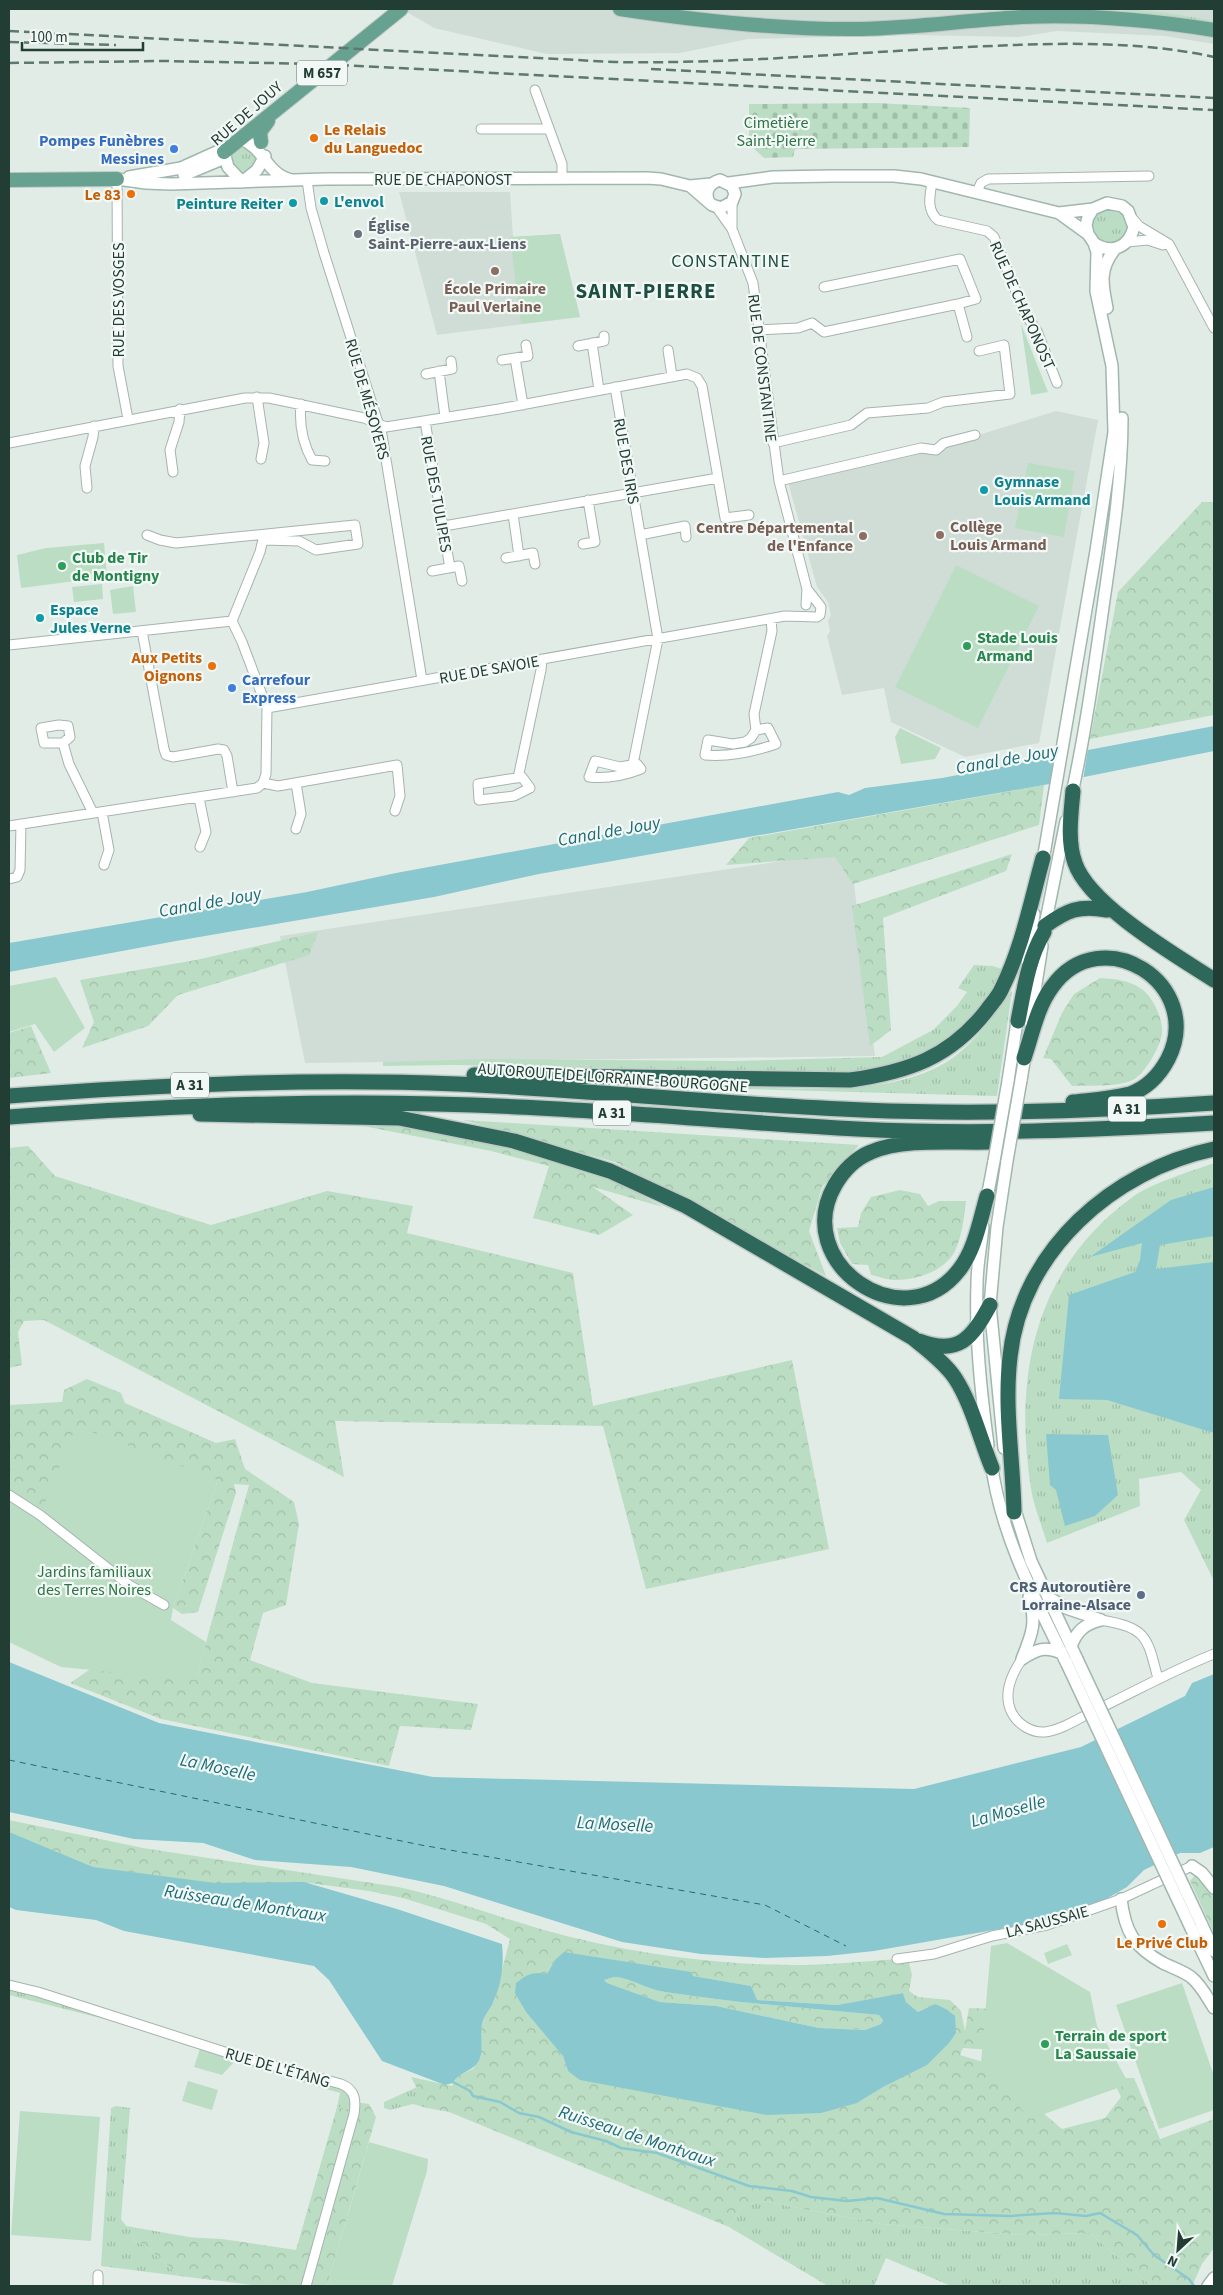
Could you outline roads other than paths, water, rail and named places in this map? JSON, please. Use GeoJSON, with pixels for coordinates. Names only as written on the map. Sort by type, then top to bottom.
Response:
{"type":"FeatureCollection","features":[{"type":"Feature","properties":{"kind":"highway"},"geometry":{"type":"LineString","coordinates":[[1073,791],[1071,844],[1074,863],[1084,881],[1119,914],[1214,980]]}},
{"type":"Feature","properties":{"kind":"highway"},"geometry":{"type":"LineString","coordinates":[[415,1083],[446,1075],[850,1080],[897,1071],[925,1061],[951,1046],[978,1021],[1002,989],[1018,948],[1043,858]]}},
{"type":"Feature","properties":{"kind":"highway"},"geometry":{"type":"LineString","coordinates":[[1018,1020],[1031,962],[1044,929],[1065,913],[1080,908],[1107,910]]}},
{"type":"Feature","properties":{"kind":"highway"},"geometry":{"type":"LineString","coordinates":[[1024,1058],[1043,1001],[1052,986],[1080,964],[1097,958],[1122,959],[1148,971],[1162,986],[1173,1005],[1176,1019],[1170,1054],[1164,1067],[1154,1079],[1130,1093],[1055,1105],[1040,1113]]}},
{"type":"Feature","properties":{"kind":"highway","name":"AUTOROUTE DE LORRAINE-BOURGOGNE"},"geometry":{"type":"LineString","coordinates":[[9,1096],[233,1084],[415,1083],[863,1110],[1040,1113],[1214,1102]]}},
{"type":"Feature","properties":{"kind":"highway","name":"A 31"},"geometry":{"type":"LineString","coordinates":[[9,1116],[221,1104],[438,1105],[516,1107],[859,1129],[980,1132],[1092,1131],[1214,1123]]}},
{"type":"Feature","properties":{"kind":"highway"},"geometry":{"type":"LineString","coordinates":[[96,1112],[399,1118],[514,1141],[610,1171],[686,1206],[913,1338],[935,1356],[955,1377],[966,1400],[992,1468]]}},
{"type":"Feature","properties":{"kind":"highway"},"geometry":{"type":"LineString","coordinates":[[987,1196],[973,1242],[960,1269],[950,1280],[923,1294],[895,1297],[877,1293],[859,1285],[838,1264],[831,1250],[826,1230],[826,1210],[831,1192],[839,1178],[854,1162],[872,1151],[902,1144],[1117,1137],[1214,1123]]}},
{"type":"Feature","properties":{"kind":"highway"},"geometry":{"type":"LineString","coordinates":[[1014,1512],[1007,1396],[1010,1355],[1023,1307],[1044,1264],[1075,1223],[1117,1188],[1140,1175],[1170,1162],[1214,1149]]}},
{"type":"Feature","properties":{"kind":"highway"},"geometry":{"type":"LineString","coordinates":[[913,1338],[929,1344],[954,1346],[964,1342],[977,1328],[990,1304]]}},
{"type":"Feature","properties":{"kind":"main road","name":"RUE DE JOUY"},"geometry":{"type":"LineString","coordinates":[[146,183],[192,172],[220,160],[233,145],[401,9]]}},
{"type":"Feature","properties":{"kind":"main road"},"geometry":{"type":"LineString","coordinates":[[620,9],[715,21],[819,28],[898,27],[1044,13],[1125,18],[1214,30]]}},
{"type":"Feature","properties":{"kind":"main road"},"geometry":{"type":"LineString","coordinates":[[287,101],[260,132],[263,152],[270,169],[290,180]]}},
{"type":"Feature","properties":{"kind":"main road"},"geometry":{"type":"LineString","coordinates":[[117,179],[181,168],[233,145],[252,143],[263,152]]}},
{"type":"Feature","properties":{"kind":"main road"},"geometry":{"type":"LineString","coordinates":[[233,145],[228,167],[242,182],[257,170],[263,152]]}},
{"type":"Feature","properties":{"kind":"main road"},"geometry":{"type":"LineString","coordinates":[[752,180],[725,207],[713,205],[707,192],[711,184],[720,180],[729,182],[773,177],[885,176],[932,182],[1059,213],[1093,209],[1107,202],[1115,203],[1128,211],[1132,218],[1132,235],[1127,242],[1115,249],[1104,264],[1103,282],[1119,366],[1122,412],[1121,464],[1097,645],[1073,791],[1055,866],[1044,929],[997,1226],[990,1304],[1000,1426],[1014,1512],[1031,1561],[1048,1597],[1069,1656]]}},
{"type":"Feature","properties":{"kind":"main road","name":"RUE DE CHAPONOST"},"geometry":{"type":"LineString","coordinates":[[195,183],[290,180],[661,178],[690,186],[711,184]]}},
{"type":"Feature","properties":{"kind":"main road","name":"RUE DE JOUY"},"geometry":{"type":"LineString","coordinates":[[9,180],[117,179],[146,183],[195,183]]}},
{"type":"Feature","properties":{"kind":"main road"},"geometry":{"type":"LineString","coordinates":[[729,182],[734,190],[733,200]]}},
{"type":"Feature","properties":{"kind":"main road","name":"RUE DE CHAPONOST"},"geometry":{"type":"LineString","coordinates":[[690,186],[713,205]]}},
{"type":"Feature","properties":{"kind":"main road"},"geometry":{"type":"LineString","coordinates":[[1022,1659],[1032,1634],[1033,1609],[1002,1516],[992,1468],[982,1397],[977,1328],[977,1282],[987,1196],[1008,1081],[1114,432],[1112,366],[1096,291],[1097,261],[1086,225],[1093,209]]}},
{"type":"Feature","properties":{"kind":"main road"},"geometry":{"type":"LineString","coordinates":[[1059,213],[1100,248],[1115,249]]}},
{"type":"Feature","properties":{"kind":"main road"},"geometry":{"type":"LineString","coordinates":[[1018,1564],[1069,1656],[1196,1926],[1214,1976]]}},
{"type":"Feature","properties":{"kind":"main road"},"geometry":{"type":"LineString","coordinates":[[1048,1597],[1066,1608],[1101,1620]]}},
{"type":"Feature","properties":{"kind":"main road"},"geometry":{"type":"LineString","coordinates":[[1069,1656],[1081,1629],[1101,1620]]}},
{"type":"Feature","properties":{"kind":"main road"},"geometry":{"type":"LineString","coordinates":[[1022,1659],[1042,1648],[1049,1648],[1069,1656]]}},
{"type":"Feature","properties":{"kind":"main road"},"geometry":{"type":"LineString","coordinates":[[1192,1866],[1202,1873],[1214,1888]]}},
{"type":"Feature","properties":{"kind":"main road"},"geometry":{"type":"LineString","coordinates":[[1122,1899],[1123,1917],[1128,1931],[1134,1940],[1147,1953],[1191,1978],[1199,1985],[1214,2008]]}},
{"type":"Feature","properties":{"kind":"main road"},"geometry":{"type":"LineString","coordinates":[[1196,1926],[1214,1951]]}},
{"type":"Feature","properties":{"kind":"main road"},"geometry":{"type":"LineString","coordinates":[[1208,2286],[1214,2278]]}},
{"type":"Feature","properties":{"kind":"street"},"geometry":{"type":"LineString","coordinates":[[535,90],[562,164],[562,178]]}},
{"type":"Feature","properties":{"kind":"street"},"geometry":{"type":"LineString","coordinates":[[481,129],[548,129]]}},
{"type":"Feature","properties":{"kind":"street"},"geometry":{"type":"LineString","coordinates":[[977,192],[981,183],[988,179],[1149,176]]}},
{"type":"Feature","properties":{"kind":"street","name":"RUE DES VOSGES"},"geometry":{"type":"LineString","coordinates":[[117,179],[118,366],[128,420]]}},
{"type":"Feature","properties":{"kind":"street","name":"RUE DE MÉSOYERS"},"geometry":{"type":"LineString","coordinates":[[307,180],[309,198],[324,253],[378,424],[422,680]]}},
{"type":"Feature","properties":{"kind":"street","name":"RUE DE CHAPONOST"},"geometry":{"type":"LineString","coordinates":[[932,182],[929,199],[934,218],[987,231],[994,237],[1024,314],[1037,331],[1058,383]]}},
{"type":"Feature","properties":{"kind":"street","name":"RUE DE CONSTANTINE"},"geometry":{"type":"LineString","coordinates":[[732,229],[733,200]]}},
{"type":"Feature","properties":{"kind":"street","name":"RUE DE CONSTANTINE"},"geometry":{"type":"LineString","coordinates":[[713,205],[732,229],[751,276],[779,481],[807,589],[806,606]]}},
{"type":"Feature","properties":{"kind":"street"},"geometry":{"type":"LineString","coordinates":[[1132,218],[1139,226],[1169,244],[1173,256],[1214,328]]}},
{"type":"Feature","properties":{"kind":"street"},"geometry":{"type":"LineString","coordinates":[[1127,242],[1155,241],[1164,246],[1173,256]]}},
{"type":"Feature","properties":{"kind":"street"},"geometry":{"type":"LineString","coordinates":[[758,330],[798,328],[812,323],[824,332],[976,299],[960,259],[824,287]]}},
{"type":"Feature","properties":{"kind":"street"},"geometry":{"type":"LineString","coordinates":[[958,304],[967,337]]}},
{"type":"Feature","properties":{"kind":"street"},"geometry":{"type":"LineString","coordinates":[[578,346],[604,341],[604,336]]}},
{"type":"Feature","properties":{"kind":"street"},"geometry":{"type":"LineString","coordinates":[[592,344],[599,390]]}},
{"type":"Feature","properties":{"kind":"street"},"geometry":{"type":"LineString","coordinates":[[502,360],[528,356],[526,345]]}},
{"type":"Feature","properties":{"kind":"street"},"geometry":{"type":"LineString","coordinates":[[773,443],[850,426],[867,413],[928,408],[943,402],[1010,394],[1004,345],[979,351]]}},
{"type":"Feature","properties":{"kind":"street"},"geometry":{"type":"LineString","coordinates":[[668,350],[672,376]]}},
{"type":"Feature","properties":{"kind":"street"},"geometry":{"type":"LineString","coordinates":[[515,358],[523,405]]}},
{"type":"Feature","properties":{"kind":"street"},"geometry":{"type":"LineString","coordinates":[[426,374],[452,370],[451,361]]}},
{"type":"Feature","properties":{"kind":"street"},"geometry":{"type":"LineString","coordinates":[[439,372],[446,417]]}},
{"type":"Feature","properties":{"kind":"street"},"geometry":{"type":"LineString","coordinates":[[9,443],[232,399],[257,397],[301,404],[364,418],[386,426],[523,405],[685,374],[695,377],[702,386],[725,518],[749,515]]}},
{"type":"Feature","properties":{"kind":"street","name":"RUE DES IRIS"},"geometry":{"type":"LineString","coordinates":[[615,387],[658,639]]}},
{"type":"Feature","properties":{"kind":"street"},"geometry":{"type":"LineString","coordinates":[[257,397],[264,443],[261,459]]}},
{"type":"Feature","properties":{"kind":"street"},"geometry":{"type":"LineString","coordinates":[[301,404],[300,418],[305,447],[312,460],[325,461]]}},
{"type":"Feature","properties":{"kind":"street"},"geometry":{"type":"LineString","coordinates":[[173,472],[170,450],[179,422],[180,409]]}},
{"type":"Feature","properties":{"kind":"street","name":"RUE DES TULIPES"},"geometry":{"type":"LineString","coordinates":[[425,421],[450,568]]}},
{"type":"Feature","properties":{"kind":"street"},"geometry":{"type":"LineString","coordinates":[[87,488],[85,466],[94,426]]}},
{"type":"Feature","properties":{"kind":"street"},"geometry":{"type":"LineString","coordinates":[[779,481],[921,448],[936,450],[944,443],[975,435]]}},
{"type":"Feature","properties":{"kind":"street"},"geometry":{"type":"LineString","coordinates":[[444,526],[718,478]]}},
{"type":"Feature","properties":{"kind":"street"},"geometry":{"type":"LineString","coordinates":[[583,544],[595,542],[588,500]]}},
{"type":"Feature","properties":{"kind":"street"},"geometry":{"type":"LineString","coordinates":[[513,514],[520,556]]}},
{"type":"Feature","properties":{"kind":"street"},"geometry":{"type":"LineString","coordinates":[[148,535],[160,540],[176,543],[264,538],[295,532],[355,525],[358,544],[316,550],[299,541],[264,538]]}},
{"type":"Feature","properties":{"kind":"street"},"geometry":{"type":"LineString","coordinates":[[640,535],[685,526],[686,538]]}},
{"type":"Feature","properties":{"kind":"street"},"geometry":{"type":"LineString","coordinates":[[295,532],[299,541]]}},
{"type":"Feature","properties":{"kind":"street"},"geometry":{"type":"LineString","coordinates":[[9,826],[253,790],[263,783],[266,774],[267,708],[232,621],[264,538]]}},
{"type":"Feature","properties":{"kind":"street"},"geometry":{"type":"LineString","coordinates":[[506,558],[533,553],[535,564]]}},
{"type":"Feature","properties":{"kind":"street","name":"RUE DES TULIPES"},"geometry":{"type":"LineString","coordinates":[[432,571],[459,566],[462,581]]}},
{"type":"Feature","properties":{"kind":"street","name":"RUE DE CONSTANTINE"},"geometry":{"type":"LineString","coordinates":[[807,589],[816,602]]}},
{"type":"Feature","properties":{"kind":"street"},"geometry":{"type":"LineString","coordinates":[[813,601],[816,602],[820,604],[821,611],[817,617],[806,615],[806,606],[813,601]]}},
{"type":"Feature","properties":{"kind":"street","name":"RUE DE SAVOIE"},"geometry":{"type":"LineString","coordinates":[[267,708],[772,619],[785,616],[806,606]]}},
{"type":"Feature","properties":{"kind":"street","name":"RUE DE SAVOIE"},"geometry":{"type":"LineString","coordinates":[[785,616],[810,617]]}},
{"type":"Feature","properties":{"kind":"street"},"geometry":{"type":"LineString","coordinates":[[756,730],[768,728],[776,744],[721,757],[705,755],[708,740],[733,744],[745,742],[752,738],[756,730],[754,714],[772,631],[772,619]]}},
{"type":"Feature","properties":{"kind":"street"},"geometry":{"type":"LineString","coordinates":[[9,646],[232,621]]}},
{"type":"Feature","properties":{"kind":"street"},"geometry":{"type":"LineString","coordinates":[[142,632],[166,755],[173,757],[218,749],[224,750],[227,756],[234,792]]}},
{"type":"Feature","properties":{"kind":"street"},"geometry":{"type":"LineString","coordinates":[[633,764],[658,639]]}},
{"type":"Feature","properties":{"kind":"street"},"geometry":{"type":"LineString","coordinates":[[518,778],[542,659]]}},
{"type":"Feature","properties":{"kind":"street"},"geometry":{"type":"LineString","coordinates":[[743,753],[745,742]]}},
{"type":"Feature","properties":{"kind":"street"},"geometry":{"type":"LineString","coordinates":[[63,743],[69,764],[98,812],[109,850],[104,865]]}},
{"type":"Feature","properties":{"kind":"street"},"geometry":{"type":"LineString","coordinates":[[595,761],[620,766],[633,764],[637,764],[641,769],[618,776],[589,777],[595,761]]}},
{"type":"Feature","properties":{"kind":"street"},"geometry":{"type":"LineString","coordinates":[[263,783],[273,786],[397,766],[400,796],[395,811]]}},
{"type":"Feature","properties":{"kind":"street"},"geometry":{"type":"LineString","coordinates":[[522,777],[530,788],[514,796],[479,800],[478,784],[507,779],[522,777]]}},
{"type":"Feature","properties":{"kind":"street"},"geometry":{"type":"LineString","coordinates":[[506,797],[507,779]]}},
{"type":"Feature","properties":{"kind":"street"},"geometry":{"type":"LineString","coordinates":[[296,783],[301,814],[296,829]]}},
{"type":"Feature","properties":{"kind":"street"},"geometry":{"type":"LineString","coordinates":[[199,798],[206,832],[200,847]]}},
{"type":"Feature","properties":{"kind":"street"},"geometry":{"type":"LineString","coordinates":[[9,879],[17,877],[20,870],[21,824]]}},
{"type":"Feature","properties":{"kind":"street"},"geometry":{"type":"LineString","coordinates":[[9,1495],[40,1514],[129,1585],[164,1605]]}},
{"type":"Feature","properties":{"kind":"street"},"geometry":{"type":"LineString","coordinates":[[1101,1620],[1122,1624],[1141,1633],[1152,1653],[1158,1679]]}},
{"type":"Feature","properties":{"kind":"street"},"geometry":{"type":"LineString","coordinates":[[1022,1659],[1010,1681],[1008,1704],[1019,1723],[1028,1728],[1045,1732],[1069,1723],[1178,1668],[1214,1654]]}},
{"type":"Feature","properties":{"kind":"street","name":"LA SAUSSAIE"},"geometry":{"type":"LineString","coordinates":[[897,1959],[934,1954],[992,1936],[1047,1925],[1122,1899],[1192,1866]]}},
{"type":"Feature","properties":{"kind":"street","name":"RUE DE L'ÉTANG"},"geometry":{"type":"LineString","coordinates":[[9,1984],[231,2054],[341,2084],[352,2091],[355,2098],[354,2114],[306,2286]]}},
{"type":"Feature","properties":{"kind":"street"},"geometry":{"type":"LineString","coordinates":[[98,2275],[98,2286]]}},
{"type":"Feature","properties":{"kind":"water"},"geometry":{"type":"Polygon","coordinates":[[[1214,726],[1214,751],[1044,785],[539,874],[434,897],[176,941],[9,972],[9,943],[307,892],[396,873],[838,792],[849,795],[865,788],[942,778],[1214,726]]]}},
{"type":"Feature","properties":{"kind":"water"},"geometry":{"type":"Polygon","coordinates":[[[1214,1187],[1214,1236],[1160,1245],[1156,1269],[1214,1262],[1214,1433],[1107,1400],[1059,1399],[1069,1295],[1135,1272],[1140,1260],[1142,1243],[1090,1257],[1171,1200],[1214,1187]]]}},
{"type":"Feature","properties":{"kind":"water"},"geometry":{"type":"Polygon","coordinates":[[[1046,1434],[1108,1435],[1118,1495],[1095,1516],[1065,1526],[1056,1490],[1050,1485],[1046,1434]]]}},
{"type":"Feature","properties":{"kind":"water","name":"La Moselle"},"geometry":{"type":"Polygon","coordinates":[[[9,1662],[159,1723],[433,1777],[914,1789],[1081,1747],[1185,1696],[1192,1683],[1214,1674],[1214,1847],[1200,1853],[1180,1853],[1144,1870],[1127,1887],[1106,1899],[1034,1923],[874,1951],[827,1956],[765,1958],[701,1954],[622,1942],[444,1886],[351,1867],[255,1860],[203,1843],[134,1839],[9,1812],[9,1662]]]}},
{"type":"Feature","properties":{"kind":"water"},"geometry":{"type":"Polygon","coordinates":[[[9,1832],[93,1867],[215,1883],[304,1882],[397,1909],[502,1944],[501,1979],[493,2003],[482,2024],[481,2052],[478,2063],[459,2076],[453,2083],[445,2085],[382,2061],[329,1980],[314,1966],[124,1931],[96,1920],[16,1910],[9,1907],[9,1832]]]}},
{"type":"Feature","properties":{"kind":"water"},"geometry":{"type":"Polygon","coordinates":[[[564,1952],[691,1972],[693,1976],[751,1986],[757,2000],[837,2005],[903,1993],[906,2002],[918,2012],[935,2004],[946,2009],[955,2016],[956,2033],[949,2043],[927,2065],[885,2086],[857,2103],[821,2113],[767,2115],[580,2080],[568,2071],[563,2056],[526,2012],[515,1993],[516,1983],[530,1974],[547,1974],[555,1960],[564,1952]],[[614,1977],[604,1980],[607,1983],[660,2002],[716,2006],[819,2028],[865,2030],[881,2024],[883,2020],[879,2015],[665,1992],[614,1977]]]}},
{"type":"Feature","properties":{"kind":"waterway","name":"Ruisseau de Montvaux"},"geometry":{"type":"LineString","coordinates":[[451,2081],[470,2091],[473,2096],[500,2102],[519,2113],[539,2117],[571,2132],[606,2141],[621,2148],[657,2153],[749,2186],[792,2191],[811,2197],[847,2201],[877,2198],[944,2214],[1010,2216],[1055,2213],[1086,2216],[1100,2213],[1137,2235],[1154,2255],[1189,2279],[1194,2286]]}},
{"type":"Feature","properties":{"kind":"railway"},"geometry":{"type":"LineString","coordinates":[[9,31],[615,62],[739,60],[1047,44],[1148,47],[1214,57]]}},
{"type":"Feature","properties":{"kind":"railway"},"geometry":{"type":"LineString","coordinates":[[9,42],[116,45]]}},
{"type":"Feature","properties":{"kind":"railway"},"geometry":{"type":"LineString","coordinates":[[9,63],[163,61],[321,64],[1214,110]]}},
{"type":"Feature","properties":{"kind":"railway"},"geometry":{"type":"LineString","coordinates":[[651,69],[1214,98]]}},
{"type":"Feature","properties":{"kind":"place","name":"Le Relais du Languedoc"},"geometry":{"type":"Point","coordinates":[314,138]}},
{"type":"Feature","properties":{"kind":"place","name":"Pompes Funèbres Messines"},"geometry":{"type":"Point","coordinates":[174,149]}},
{"type":"Feature","properties":{"kind":"place","name":"Le 83"},"geometry":{"type":"Point","coordinates":[131,194]}},
{"type":"Feature","properties":{"kind":"place","name":"L'envol"},"geometry":{"type":"Point","coordinates":[324,201]}},
{"type":"Feature","properties":{"kind":"place","name":"Peinture Reiter"},"geometry":{"type":"Point","coordinates":[293,203]}},
{"type":"Feature","properties":{"kind":"place","name":"Église Saint-Pierre-aux-Liens"},"geometry":{"type":"Point","coordinates":[358,234]}},
{"type":"Feature","properties":{"kind":"place","name":"École Primaire Paul Verlaine"},"geometry":{"type":"Point","coordinates":[495,271]}},
{"type":"Feature","properties":{"kind":"place","name":"Gymnase Louis Armand"},"geometry":{"type":"Point","coordinates":[984,490]}},
{"type":"Feature","properties":{"kind":"place","name":"Collège Louis Armand"},"geometry":{"type":"Point","coordinates":[940,535]}},
{"type":"Feature","properties":{"kind":"place","name":"Centre Départemental de l'Enfance"},"geometry":{"type":"Point","coordinates":[863,536]}},
{"type":"Feature","properties":{"kind":"place","name":"Club de Tir de Montigny"},"geometry":{"type":"Point","coordinates":[62,566]}},
{"type":"Feature","properties":{"kind":"place","name":"Espace Jules Verne"},"geometry":{"type":"Point","coordinates":[40,618]}},
{"type":"Feature","properties":{"kind":"place","name":"Stade Louis Armand"},"geometry":{"type":"Point","coordinates":[967,646]}},
{"type":"Feature","properties":{"kind":"place","name":"Aux Petits Oignons"},"geometry":{"type":"Point","coordinates":[212,666]}},
{"type":"Feature","properties":{"kind":"place","name":"Carrefour Express"},"geometry":{"type":"Point","coordinates":[232,688]}},
{"type":"Feature","properties":{"kind":"place","name":"CRS Autoroutière Lorraine-Alsace"},"geometry":{"type":"Point","coordinates":[1141,1595]}},
{"type":"Feature","properties":{"kind":"place","name":"Le Privé Club"},"geometry":{"type":"Point","coordinates":[1162,1924]}},
{"type":"Feature","properties":{"kind":"place","name":"Terrain de sport La Saussaie"},"geometry":{"type":"Point","coordinates":[1045,2044]}},
{"type":"Feature","properties":{"kind":"district","name":"CONSTANTINE"},"geometry":{"type":"Point","coordinates":[731,261]}},
{"type":"Feature","properties":{"kind":"district","name":"SAINT-PIERRE"},"geometry":{"type":"Point","coordinates":[646,291]}},
{"type":"Feature","properties":{"kind":"park label","name":"Cimetière Saint-Pierre"},"geometry":{"type":"Point","coordinates":[776,131]}},
{"type":"Feature","properties":{"kind":"park label","name":"Jardins familiaux des Terres Noires"},"geometry":{"type":"Point","coordinates":[94,1580]}},
{"type":"Feature","properties":{"kind":"water label","name":"Canal de Jouy"},"geometry":{"type":"Point","coordinates":[1007,759]}},
{"type":"Feature","properties":{"kind":"water label","name":"Canal de Jouy"},"geometry":{"type":"Point","coordinates":[609,831]}},
{"type":"Feature","properties":{"kind":"water label","name":"Canal de Jouy"},"geometry":{"type":"Point","coordinates":[210,902]}}]}
